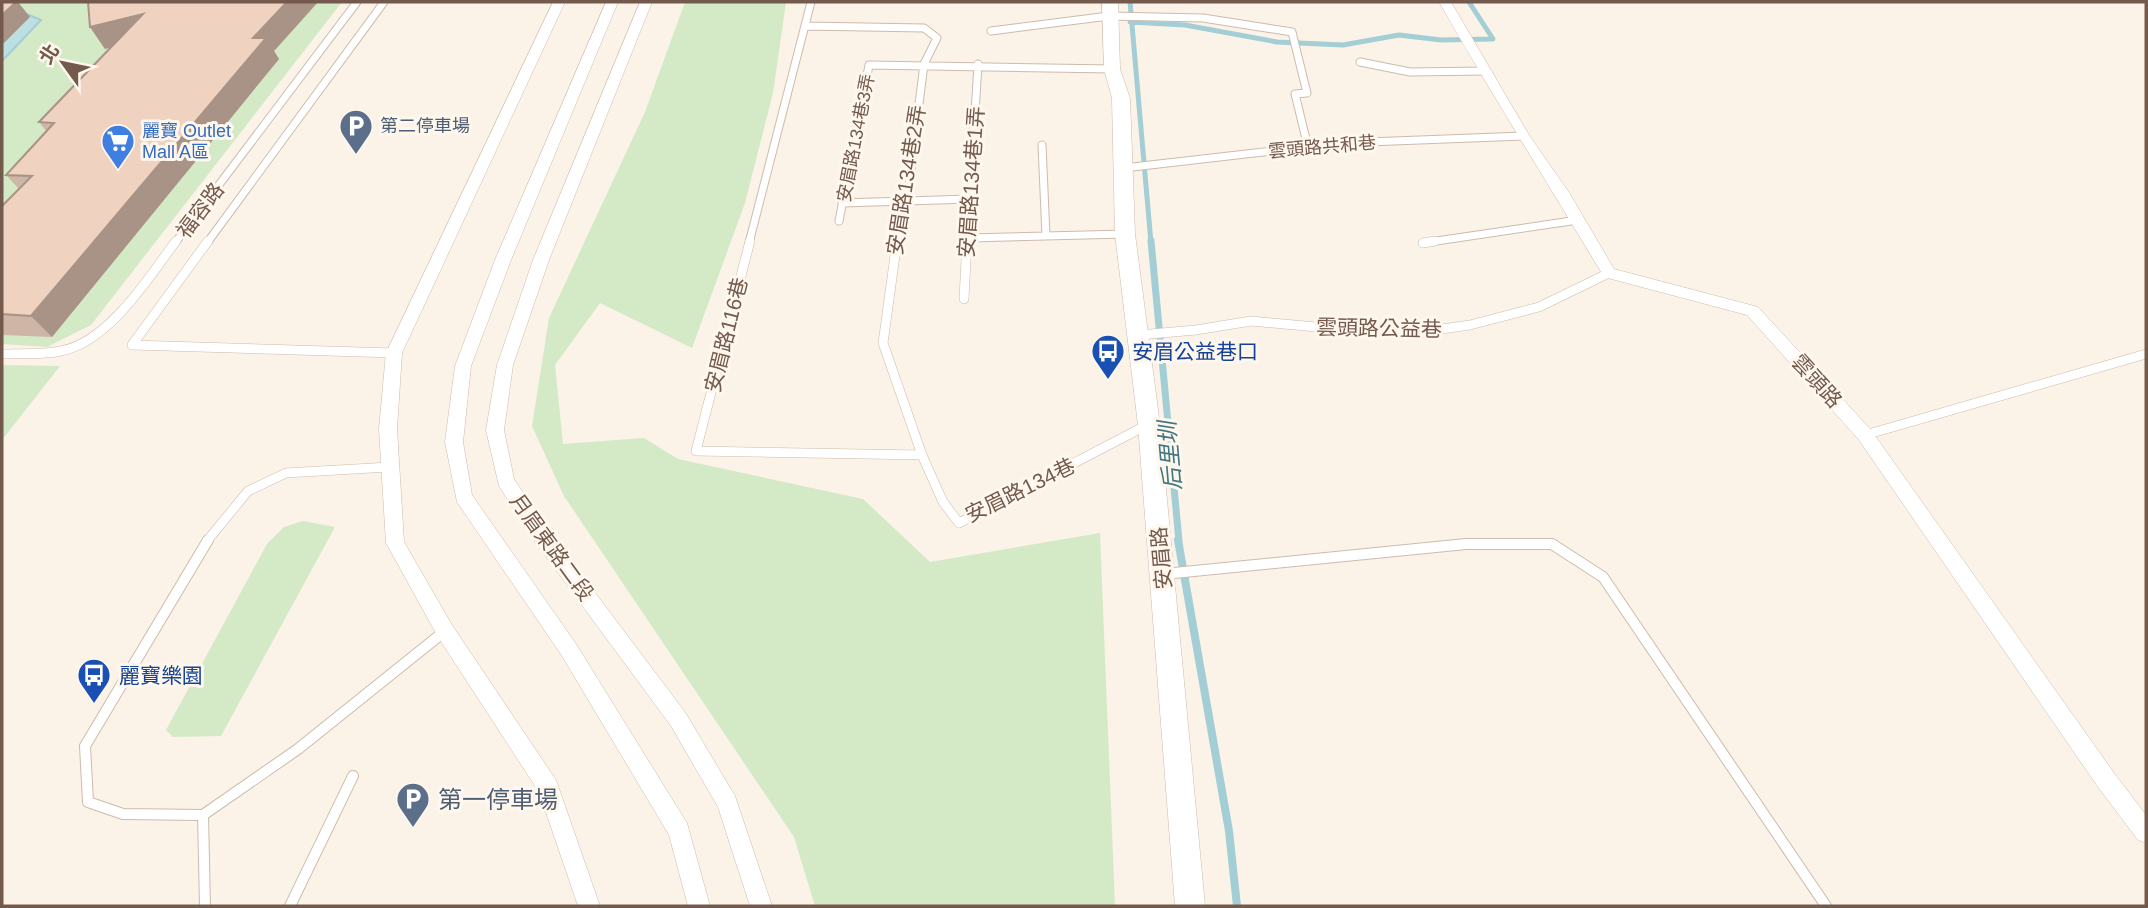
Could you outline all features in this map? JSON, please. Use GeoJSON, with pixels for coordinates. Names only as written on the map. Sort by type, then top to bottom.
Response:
{"type":"FeatureCollection","features":[{"type":"Feature","properties":{"kind":"street"},"geometry":{"type":"LineString","coordinates":[[559,2],[394,354],[388,429],[389,467],[395,543],[445,631],[548,787],[589,906]]}},
{"type":"Feature","properties":{"kind":"street","name":"月眉東路二段"},"geometry":{"type":"LineString","coordinates":[[612,2],[503,260],[463,366],[454,442],[463,497],[569,650],[679,831],[699,906]]}},
{"type":"Feature","properties":{"kind":"street","name":"月眉東路二段"},"geometry":{"type":"LineString","coordinates":[[646,2],[537,273],[505,365],[495,430],[505,481],[540,534],[678,719],[727,803],[761,906]]}},
{"type":"Feature","properties":{"kind":"street"},"geometry":{"type":"LineString","coordinates":[[1445,2],[1523,136],[1609,273]]}},
{"type":"Feature","properties":{"kind":"street","name":"安眉路"},"geometry":{"type":"LineString","coordinates":[[1109,9],[1112,69],[1121,99],[1125,234],[1149,425],[1190,906]]}},
{"type":"Feature","properties":{"kind":"street","name":"雲頭路"},"geometry":{"type":"LineString","coordinates":[[1609,273],[1752,311],[1866,435],[2106,780],[2146,832]]}},
{"type":"Feature","properties":{"kind":"lane","name":"福容路"},"geometry":{"type":"LineString","coordinates":[[2,354],[63,351],[97,334],[125,309],[357,2]]}},
{"type":"Feature","properties":{"kind":"lane"},"geometry":{"type":"LineString","coordinates":[[384,2],[132,345],[394,354]]}},
{"type":"Feature","properties":{"kind":"lane","name":"安眉路116巷"},"geometry":{"type":"LineString","coordinates":[[811,2],[696,451],[922,455]]}},
{"type":"Feature","properties":{"kind":"lane"},"geometry":{"type":"LineString","coordinates":[[991,31],[1109,9],[1203,18],[1292,32],[1307,93],[1295,94],[1308,147]]}},
{"type":"Feature","properties":{"kind":"lane","name":"安眉路134巷2弄"},"geometry":{"type":"LineString","coordinates":[[805,26],[924,28],[937,38],[924,64],[907,200],[892,259],[883,343],[922,455]]}},
{"type":"Feature","properties":{"kind":"lane"},"geometry":{"type":"LineString","coordinates":[[1360,62],[1410,72],[1486,71]]}},
{"type":"Feature","properties":{"kind":"lane"},"geometry":{"type":"LineString","coordinates":[[924,64],[1112,69]]}},
{"type":"Feature","properties":{"kind":"lane","name":"安眉路134巷3弄"},"geometry":{"type":"LineString","coordinates":[[839,221],[869,65],[924,64]]}},
{"type":"Feature","properties":{"kind":"lane","name":"安眉路134巷1弄"},"geometry":{"type":"LineString","coordinates":[[964,299],[978,64]]}},
{"type":"Feature","properties":{"kind":"lane","name":"雲頭路共和巷"},"geometry":{"type":"LineString","coordinates":[[1122,168],[1308,147],[1523,136]]}},
{"type":"Feature","properties":{"kind":"lane"},"geometry":{"type":"LineString","coordinates":[[1042,145],[1046,236]]}},
{"type":"Feature","properties":{"kind":"lane"},"geometry":{"type":"LineString","coordinates":[[842,203],[970,199]]}},
{"type":"Feature","properties":{"kind":"lane"},"geometry":{"type":"LineString","coordinates":[[1423,243],[1578,220]]}},
{"type":"Feature","properties":{"kind":"lane"},"geometry":{"type":"LineString","coordinates":[[968,238],[1125,234]]}},
{"type":"Feature","properties":{"kind":"lane","name":"雲頭路公益巷"},"geometry":{"type":"LineString","coordinates":[[1139,335],[1251,321],[1321,329],[1442,331],[1489,323],[1537,309],[1576,292],[1609,273]]}},
{"type":"Feature","properties":{"kind":"lane"},"geometry":{"type":"LineString","coordinates":[[1866,435],[2146,354]]}},
{"type":"Feature","properties":{"kind":"lane","name":"安眉路134巷"},"geometry":{"type":"LineString","coordinates":[[922,455],[943,502],[959,523],[1149,425]]}},
{"type":"Feature","properties":{"kind":"lane"},"geometry":{"type":"LineString","coordinates":[[389,467],[286,473],[248,491],[207,541],[85,746],[88,802],[123,814],[203,815],[298,749],[445,631]]}},
{"type":"Feature","properties":{"kind":"lane"},"geometry":{"type":"LineString","coordinates":[[1162,575],[1466,544],[1552,544],[1603,577],[1826,906]]}},
{"type":"Feature","properties":{"kind":"lane"},"geometry":{"type":"LineString","coordinates":[[290,906],[353,776]]}},
{"type":"Feature","properties":{"kind":"lane"},"geometry":{"type":"LineString","coordinates":[[203,815],[205,906]]}},
{"type":"Feature","properties":{"kind":"green space"},"geometry":{"type":"Polygon","coordinates":[[[2,2],[342,2],[91,325],[47,347],[2,344],[2,2]]]}},
{"type":"Feature","properties":{"kind":"green space"},"geometry":{"type":"Polygon","coordinates":[[[685,2],[786,2],[773,93],[745,203],[692,348],[600,303],[555,365],[563,444],[644,438],[678,459],[863,499],[930,562],[1100,533],[1115,906],[815,906],[794,837],[564,496],[532,426],[549,318],[645,112],[685,2]]]}},
{"type":"Feature","properties":{"kind":"green space"},"geometry":{"type":"Polygon","coordinates":[[[2,365],[60,366],[2,440],[2,365]]]}},
{"type":"Feature","properties":{"kind":"green space"},"geometry":{"type":"Polygon","coordinates":[[[303,521],[335,527],[221,736],[173,737],[166,730],[267,544],[284,527],[303,521]]]}},
{"type":"Feature","properties":{"kind":"water"},"geometry":{"type":"Polygon","coordinates":[[[2,9],[41,20],[2,61],[2,9]]]}},
{"type":"Feature","properties":{"kind":"building"},"geometry":{"type":"Polygon","coordinates":[[[2,2],[16,2],[2,15],[2,2]]]}},
{"type":"Feature","properties":{"kind":"building","name":"麗寶 Outlet Mall A區"},"geometry":{"type":"Polygon","coordinates":[[[88,2],[287,2],[253,38],[266,38],[31,316],[2,314],[2,206],[32,176],[6,175],[54,123],[39,122],[143,14],[90,27],[88,2]]]}},
{"type":"Feature","properties":{"kind":"waterway","name":"后里圳"},"geometry":{"type":"LineString","coordinates":[[1130,2],[1132,22]]}},
{"type":"Feature","properties":{"kind":"waterway"},"geometry":{"type":"LineString","coordinates":[[1132,22],[1185,25],[1277,42],[1343,45],[1399,35],[1441,40],[1493,39],[1469,2]]}},
{"type":"Feature","properties":{"kind":"waterway","name":"后里圳"},"geometry":{"type":"LineString","coordinates":[[1132,22],[1151,243]]}},
{"type":"Feature","properties":{"kind":"waterway","name":"后里圳"},"geometry":{"type":"LineString","coordinates":[[1151,241],[1179,541]]}},
{"type":"Feature","properties":{"kind":"waterway","name":"后里圳"},"geometry":{"type":"LineString","coordinates":[[1178,540],[1229,831],[1237,906]]}},
{"type":"Feature","properties":{"kind":"place","name":"第二停車場"},"geometry":{"type":"Point","coordinates":[356,156]}},
{"type":"Feature","properties":{"kind":"place","name":"麗寶 Outlet Mall A區"},"geometry":{"type":"Point","coordinates":[118,171]}},
{"type":"Feature","properties":{"kind":"place","name":"安眉公益巷口"},"geometry":{"type":"Point","coordinates":[1108,381]}},
{"type":"Feature","properties":{"kind":"place","name":"麗寶樂園"},"geometry":{"type":"Point","coordinates":[94,705]}},
{"type":"Feature","properties":{"kind":"place","name":"第一停車場"},"geometry":{"type":"Point","coordinates":[413,829]}}]}
